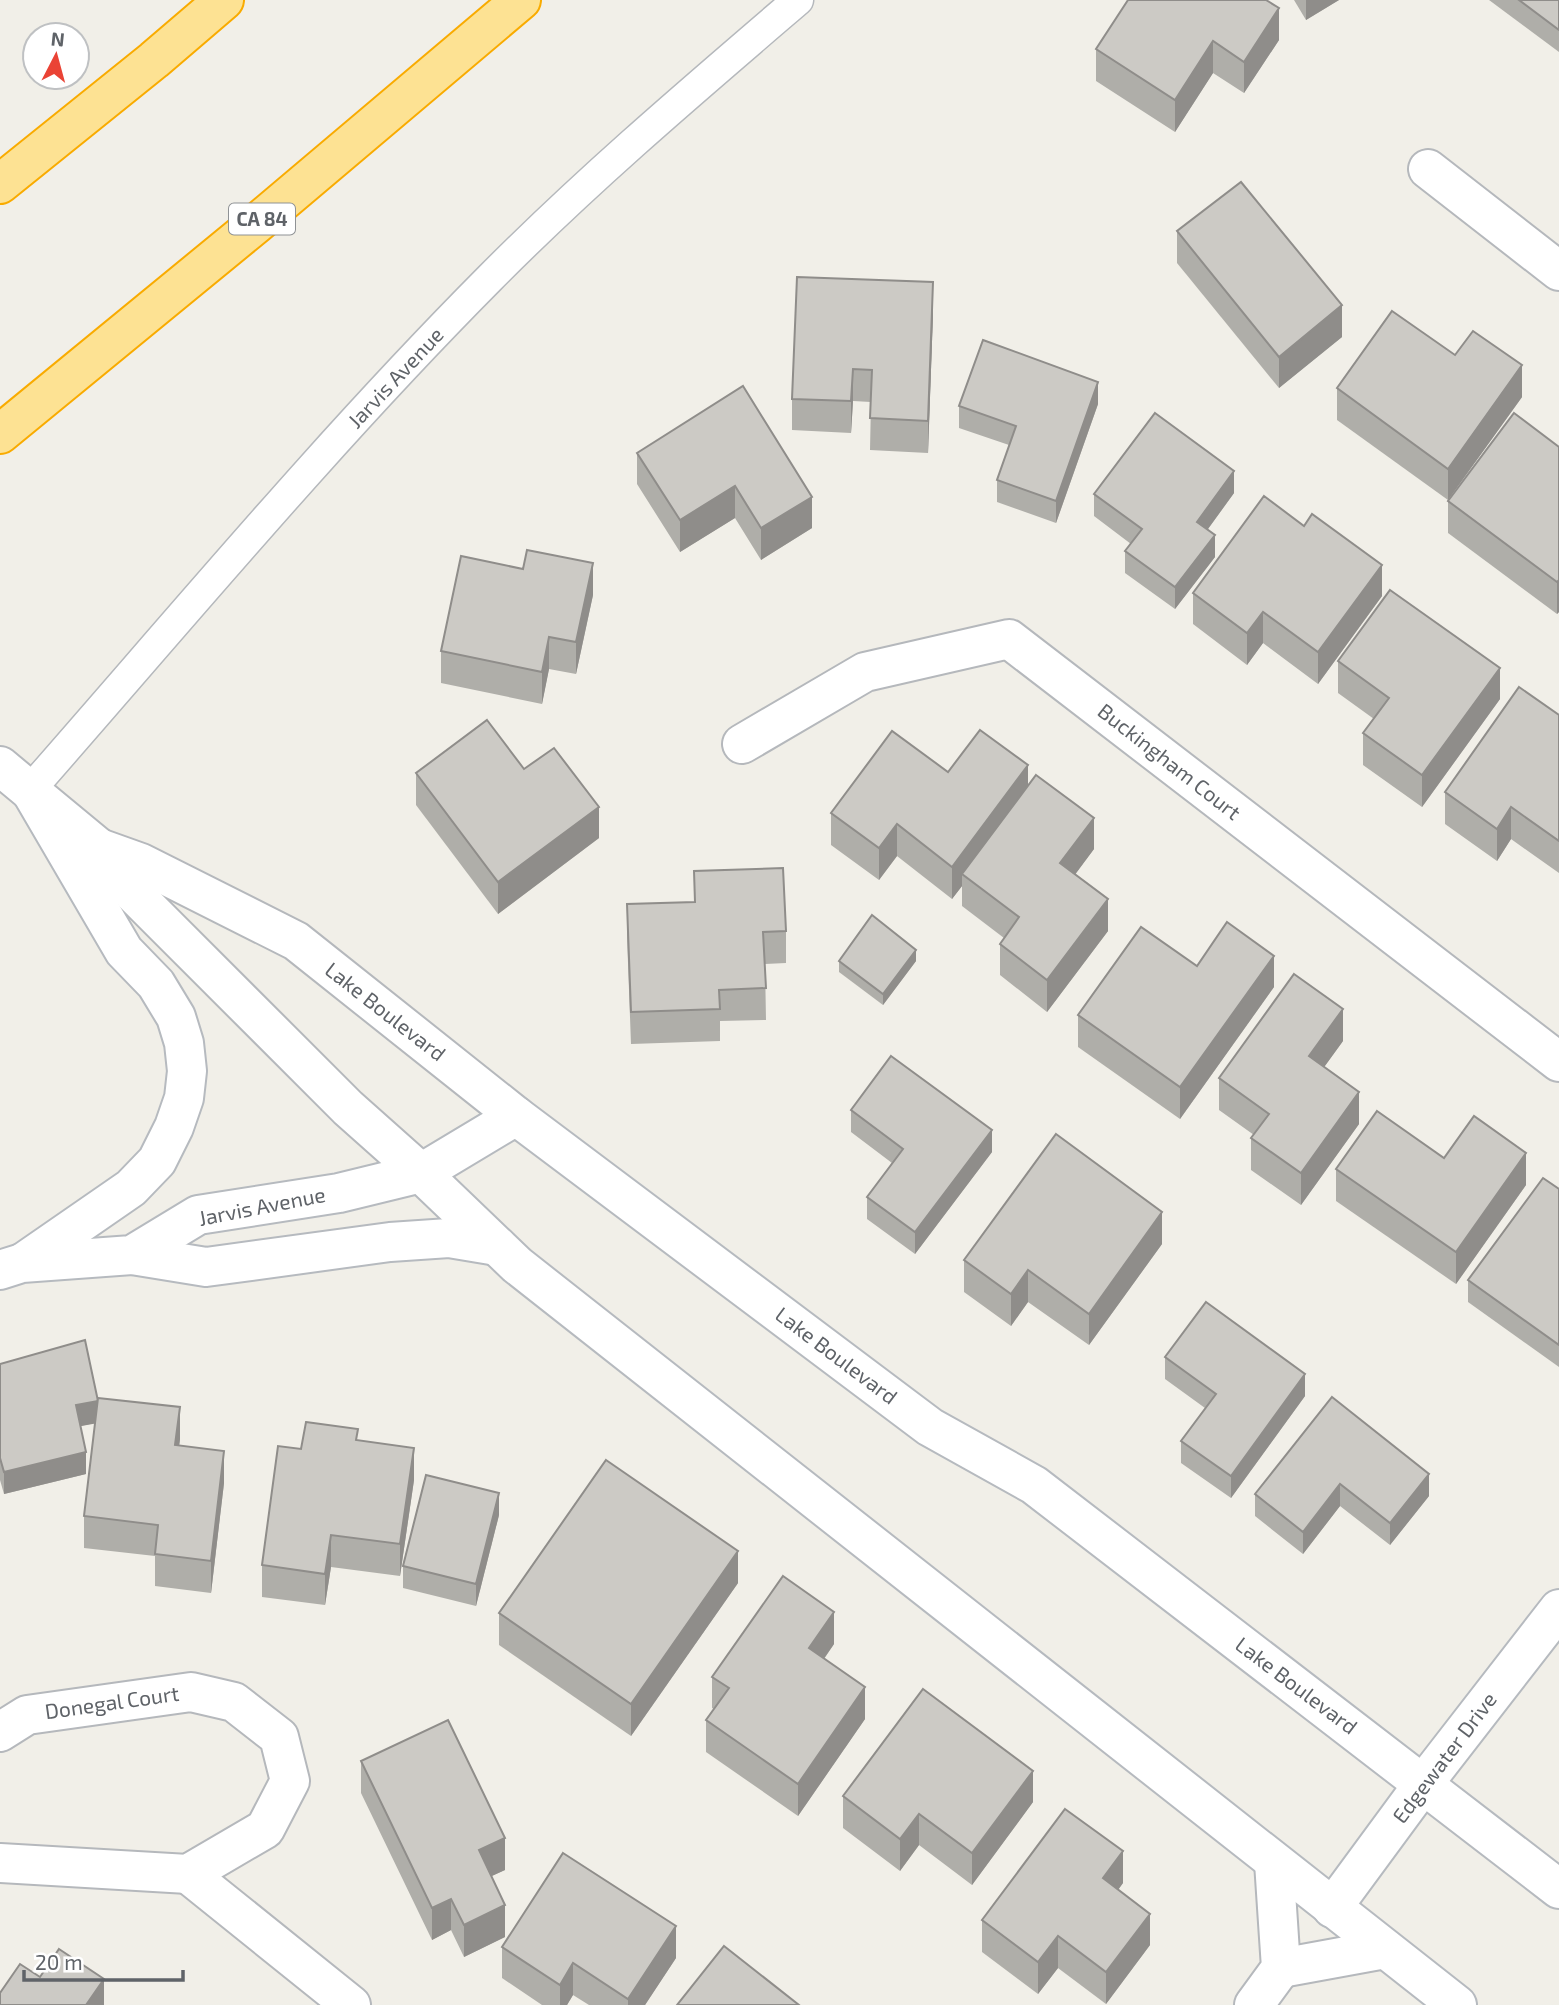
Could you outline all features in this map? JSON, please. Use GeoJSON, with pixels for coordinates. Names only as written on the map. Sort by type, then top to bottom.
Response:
{"type":"FeatureCollection","features":[{"type":"Feature","properties":{"kind":"highway"},"geometry":{"type":"LineString","coordinates":[[0,184],[155,60],[223,0]]}},
{"type":"Feature","properties":{"kind":"highway","name":"CA 84"},"geometry":{"type":"LineString","coordinates":[[0,434],[256,224],[521,0]]}},
{"type":"Feature","properties":{"kind":"street"},"geometry":{"type":"LineString","coordinates":[[1428,169],[1559,271]]}},
{"type":"Feature","properties":{"kind":"street","name":"Buckingham Court"},"geometry":{"type":"LineString","coordinates":[[742,744],[865,672],[1009,639],[1559,1062]]}},
{"type":"Feature","properties":{"kind":"street","name":"Lake Boulevard"},"geometry":{"type":"LineString","coordinates":[[0,766],[99,848],[134,894],[348,1108],[517,1265],[1457,2005]]}},
{"type":"Feature","properties":{"kind":"street"},"geometry":{"type":"LineString","coordinates":[[11,1266],[131,1188],[157,1161],[174,1127],[184,1098],[187,1071],[184,1042],[176,1017],[156,984],[124,951],[30,790]]}},
{"type":"Feature","properties":{"kind":"street","name":"Lake Boulevard"},"geometry":{"type":"LineString","coordinates":[[99,848],[141,863],[296,942],[516,1116],[930,1427],[1034,1485],[1559,1889]]}},
{"type":"Feature","properties":{"kind":"street","name":"Jarvis Avenue"},"geometry":{"type":"LineString","coordinates":[[11,1266],[132,1255],[198,1215],[339,1193],[421,1173],[516,1116]]}},
{"type":"Feature","properties":{"kind":"street"},"geometry":{"type":"LineString","coordinates":[[132,1255],[206,1267],[390,1242],[449,1238],[497,1246]]}},
{"type":"Feature","properties":{"kind":"street","name":"Edgewater Drive"},"geometry":{"type":"LineString","coordinates":[[1332,1908],[1424,1783],[1559,1609]]}},
{"type":"Feature","properties":{"kind":"street","name":"Donegal Court"},"geometry":{"type":"LineString","coordinates":[[0,1732],[27,1715],[191,1692],[234,1702],[279,1737],[290,1781],[265,1829],[188,1874]]}},
{"type":"Feature","properties":{"kind":"street"},"geometry":{"type":"LineString","coordinates":[[1254,2005],[1281,1968],[1274,1862]]}},
{"type":"Feature","properties":{"kind":"street"},"geometry":{"type":"LineString","coordinates":[[0,1863],[188,1874],[351,2005]]}},
{"type":"Feature","properties":{"kind":"street"},"geometry":{"type":"LineString","coordinates":[[1281,1968],[1385,1949]]}},
{"type":"Feature","properties":{"kind":"lane","name":"Jarvis Avenue"},"geometry":{"type":"LineString","coordinates":[[30,790],[337,441],[490,278],[659,120],[798,0]]}},
{"type":"Feature","properties":{"kind":"building"},"geometry":{"type":"Polygon","coordinates":[[[1128,0],[1266,0],[1279,8],[1244,62],[1213,41],[1175,100],[1096,49],[1128,0]]]}},
{"type":"Feature","properties":{"kind":"building"},"geometry":{"type":"Polygon","coordinates":[[[1519,0],[1559,0],[1559,30],[1519,0]]]}},
{"type":"Feature","properties":{"kind":"building"},"geometry":{"type":"Polygon","coordinates":[[[1241,182],[1342,305],[1279,357],[1177,231],[1241,182]]]}},
{"type":"Feature","properties":{"kind":"building"},"geometry":{"type":"Polygon","coordinates":[[[797,277],[933,282],[928,421],[870,418],[872,370],[853,369],[851,401],[792,399],[797,277]]]}},
{"type":"Feature","properties":{"kind":"building"},"geometry":{"type":"Polygon","coordinates":[[[1392,311],[1455,355],[1473,331],[1522,365],[1448,469],[1337,388],[1392,311]]]}},
{"type":"Feature","properties":{"kind":"building"},"geometry":{"type":"Polygon","coordinates":[[[983,340],[1098,382],[1056,501],[997,480],[1016,426],[959,406],[983,340]]]}},
{"type":"Feature","properties":{"kind":"building"},"geometry":{"type":"Polygon","coordinates":[[[743,386],[812,497],[761,528],[735,486],[680,520],[637,453],[743,386]]]}},
{"type":"Feature","properties":{"kind":"building"},"geometry":{"type":"Polygon","coordinates":[[[1155,413],[1234,471],[1197,522],[1215,535],[1175,587],[1125,551],[1142,529],[1094,494],[1155,413]]]}},
{"type":"Feature","properties":{"kind":"building"},"geometry":{"type":"Polygon","coordinates":[[[1514,413],[1559,447],[1557,582],[1448,501],[1514,413]]]}},
{"type":"Feature","properties":{"kind":"building"},"geometry":{"type":"Polygon","coordinates":[[[1264,496],[1304,526],[1312,514],[1382,565],[1318,652],[1263,612],[1247,633],[1193,593],[1264,496]]]}},
{"type":"Feature","properties":{"kind":"building"},"geometry":{"type":"Polygon","coordinates":[[[527,550],[593,563],[576,642],[549,637],[542,672],[441,651],[461,556],[523,569],[527,550]]]}},
{"type":"Feature","properties":{"kind":"building"},"geometry":{"type":"Polygon","coordinates":[[[1390,590],[1500,668],[1422,775],[1363,733],[1389,698],[1338,661],[1390,590]]]}},
{"type":"Feature","properties":{"kind":"building"},"geometry":{"type":"Polygon","coordinates":[[[1519,687],[1559,715],[1559,841],[1511,807],[1497,829],[1445,792],[1519,687]]]}},
{"type":"Feature","properties":{"kind":"building"},"geometry":{"type":"Polygon","coordinates":[[[487,720],[524,769],[554,748],[599,807],[498,882],[416,773],[487,720]]]}},
{"type":"Feature","properties":{"kind":"building"},"geometry":{"type":"Polygon","coordinates":[[[980,730],[1028,765],[952,867],[897,824],[879,848],[831,813],[892,731],[948,772],[980,730]]]}},
{"type":"Feature","properties":{"kind":"building"},"geometry":{"type":"Polygon","coordinates":[[[1036,775],[1094,818],[1060,863],[1108,899],[1047,980],[1000,944],[1019,917],[962,874],[1036,775]]]}},
{"type":"Feature","properties":{"kind":"building"},"geometry":{"type":"Polygon","coordinates":[[[783,868],[786,931],[763,932],[766,988],[719,990],[720,1009],[631,1012],[627,904],[695,902],[694,871],[783,868]]]}},
{"type":"Feature","properties":{"kind":"building"},"geometry":{"type":"Polygon","coordinates":[[[872,915],[916,950],[883,994],[839,961],[872,915]]]}},
{"type":"Feature","properties":{"kind":"building"},"geometry":{"type":"Polygon","coordinates":[[[1227,922],[1274,956],[1180,1087],[1078,1015],[1141,927],[1197,966],[1227,922]]]}},
{"type":"Feature","properties":{"kind":"building"},"geometry":{"type":"Polygon","coordinates":[[[1294,974],[1343,1009],[1309,1056],[1359,1092],[1301,1173],[1251,1138],[1269,1114],[1219,1078],[1294,974]]]}},
{"type":"Feature","properties":{"kind":"building"},"geometry":{"type":"Polygon","coordinates":[[[891,1056],[992,1130],[915,1232],[867,1197],[903,1149],[851,1110],[891,1056]]]}},
{"type":"Feature","properties":{"kind":"building"},"geometry":{"type":"Polygon","coordinates":[[[1377,1111],[1444,1158],[1474,1116],[1526,1153],[1456,1252],[1336,1169],[1377,1111]]]}},
{"type":"Feature","properties":{"kind":"building"},"geometry":{"type":"Polygon","coordinates":[[[1056,1134],[1162,1212],[1089,1314],[1028,1270],[1011,1294],[964,1260],[1056,1134]]]}},
{"type":"Feature","properties":{"kind":"building"},"geometry":{"type":"Polygon","coordinates":[[[1543,1178],[1559,1189],[1559,1345],[1468,1280],[1543,1178]]]}},
{"type":"Feature","properties":{"kind":"building"},"geometry":{"type":"Polygon","coordinates":[[[1206,1302],[1305,1374],[1231,1476],[1181,1441],[1216,1394],[1165,1357],[1206,1302]]]}},
{"type":"Feature","properties":{"kind":"building"},"geometry":{"type":"Polygon","coordinates":[[[85,1340],[98,1401],[76,1405],[86,1452],[4,1472],[0,1458],[0,1364],[85,1340]]]}},
{"type":"Feature","properties":{"kind":"building"},"geometry":{"type":"Polygon","coordinates":[[[1332,1397],[1429,1474],[1390,1523],[1340,1484],[1303,1532],[1255,1494],[1332,1397]]]}},
{"type":"Feature","properties":{"kind":"building"},"geometry":{"type":"Polygon","coordinates":[[[98,1398],[180,1407],[175,1445],[224,1451],[211,1561],[155,1554],[158,1525],[84,1516],[98,1398]]]}},
{"type":"Feature","properties":{"kind":"building"},"geometry":{"type":"Polygon","coordinates":[[[306,1422],[358,1429],[356,1440],[414,1448],[400,1544],[331,1535],[325,1574],[262,1565],[278,1446],[301,1449],[306,1422]]]}},
{"type":"Feature","properties":{"kind":"building"},"geometry":{"type":"Polygon","coordinates":[[[606,1460],[738,1551],[631,1704],[499,1613],[606,1460]]]}},
{"type":"Feature","properties":{"kind":"building"},"geometry":{"type":"Polygon","coordinates":[[[426,1475],[499,1493],[476,1584],[403,1566],[426,1475]]]}},
{"type":"Feature","properties":{"kind":"building"},"geometry":{"type":"Polygon","coordinates":[[[783,1576],[834,1612],[809,1648],[865,1687],[798,1784],[706,1720],[729,1688],[712,1677],[783,1576]]]}},
{"type":"Feature","properties":{"kind":"building"},"geometry":{"type":"Polygon","coordinates":[[[923,1689],[1033,1771],[972,1853],[919,1814],[900,1839],[843,1796],[923,1689]]]}},
{"type":"Feature","properties":{"kind":"building"},"geometry":{"type":"Polygon","coordinates":[[[448,1720],[505,1838],[479,1850],[505,1905],[464,1925],[451,1899],[432,1908],[361,1761],[448,1720]]]}},
{"type":"Feature","properties":{"kind":"building"},"geometry":{"type":"Polygon","coordinates":[[[1065,1809],[1123,1851],[1103,1878],[1150,1914],[1106,1972],[1058,1936],[1038,1962],[982,1920],[1065,1809]]]}},
{"type":"Feature","properties":{"kind":"building"},"geometry":{"type":"Polygon","coordinates":[[[563,1853],[676,1926],[628,1999],[573,1963],[560,1985],[502,1947],[563,1853]]]}},
{"type":"Feature","properties":{"kind":"building"},"geometry":{"type":"Polygon","coordinates":[[[724,1946],[799,2005],[677,2005],[724,1946]]]}},
{"type":"Feature","properties":{"kind":"building"},"geometry":{"type":"Polygon","coordinates":[[[59,1949],[104,1979],[86,2005],[0,2005],[0,1993],[20,1964],[40,1977],[59,1949]]]}}]}
